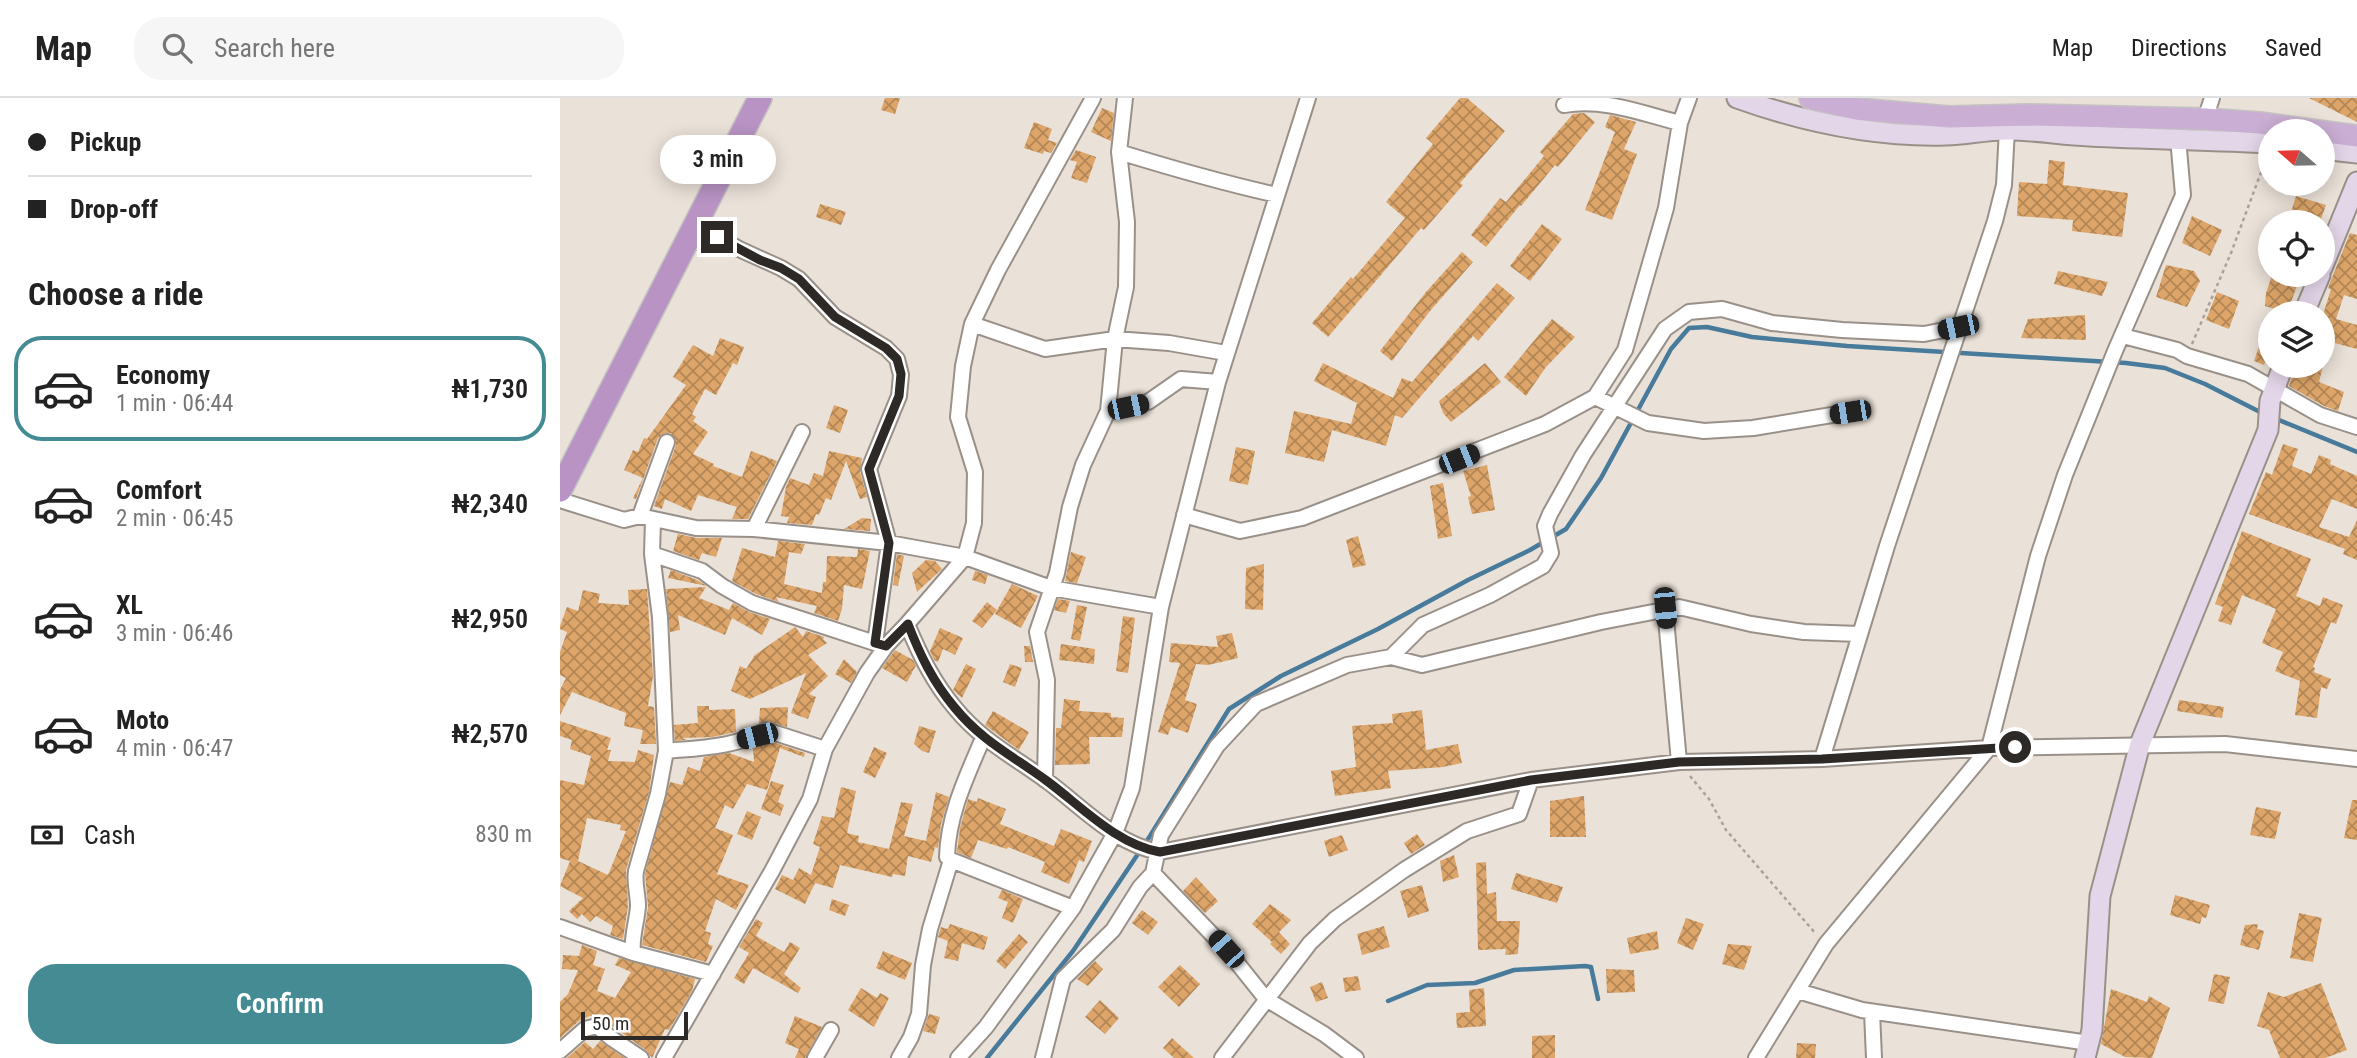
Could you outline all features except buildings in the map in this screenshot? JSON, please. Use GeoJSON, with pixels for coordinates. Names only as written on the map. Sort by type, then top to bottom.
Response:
{"type":"FeatureCollection","features":[{"type":"Feature","properties":{"kind":"highway"},"geometry":{"type":"LineString","coordinates":[[560,490],[760,98]]}},
{"type":"Feature","properties":{"kind":"main road"},"geometry":{"type":"LineString","coordinates":[[1737,98],[1812,120],[1880,132],[1948,135],[2007,130],[2258,142]]}},
{"type":"Feature","properties":{"kind":"main road"},"geometry":{"type":"LineString","coordinates":[[1810,98],[1857,108],[1949,117],[2030,107],[2260,123],[2357,136]]}},
{"type":"Feature","properties":{"kind":"main road"},"geometry":{"type":"LineString","coordinates":[[2335,150],[2357,153]]}},
{"type":"Feature","properties":{"kind":"main road"},"geometry":{"type":"LineString","coordinates":[[2335,236],[2357,182]]}},
{"type":"Feature","properties":{"kind":"main road"},"geometry":{"type":"LineString","coordinates":[[2087,1050],[2092,1030],[2100,897],[2140,744],[2268,430],[2272,394],[2278,378]]}},
{"type":"Feature","properties":{"kind":"street"},"geometry":{"type":"LineString","coordinates":[[880,644],[908,624],[965,557],[974,523],[975,472],[958,417],[963,366],[972,324],[998,270],[1093,98]]}},
{"type":"Feature","properties":{"kind":"street"},"geometry":{"type":"LineString","coordinates":[[1045,780],[1047,680],[1037,632],[1057,573],[1070,507],[1083,465],[1108,411],[1115,339],[1126,287],[1126,222],[1119,152],[1125,98]]}},
{"type":"Feature","properties":{"kind":"street"},"geometry":{"type":"LineString","coordinates":[[958,1058],[986,1027],[1073,908],[1115,834],[1132,788],[1161,607],[1184,515],[1226,353],[1308,98]]}},
{"type":"Feature","properties":{"kind":"street"},"geometry":{"type":"LineString","coordinates":[[1184,515],[1240,531],[1302,518],[1545,424],[1595,397],[1625,351],[1666,208],[1680,123],[1689,98]]}},
{"type":"Feature","properties":{"kind":"street"},"geometry":{"type":"LineString","coordinates":[[2206,119],[2212,98]]}},
{"type":"Feature","properties":{"kind":"street"},"geometry":{"type":"LineString","coordinates":[[1564,105],[1581,100],[1600,100],[1680,123]]}},
{"type":"Feature","properties":{"kind":"street"},"geometry":{"type":"LineString","coordinates":[[1822,759],[1859,634],[1995,221],[2004,185],[2007,130]]}},
{"type":"Feature","properties":{"kind":"street"},"geometry":{"type":"LineString","coordinates":[[1756,1058],[1826,944],[1989,748],[2038,556],[2065,475],[2183,195],[2178,138]]}},
{"type":"Feature","properties":{"kind":"street"},"geometry":{"type":"LineString","coordinates":[[1119,152],[1217,182],[1277,195]]}},
{"type":"Feature","properties":{"kind":"street"},"geometry":{"type":"LineString","coordinates":[[664,1058],[772,871],[810,799],[825,749],[880,644],[889,543],[869,469],[899,396],[901,374],[897,359],[886,348],[835,317],[799,279],[696,224]]}},
{"type":"Feature","properties":{"kind":"street"},"geometry":{"type":"LineString","coordinates":[[1391,657],[1423,625],[1490,595],[1542,566],[1551,553],[1545,526],[1549,514],[1583,455],[1620,410],[1665,330],[1689,312],[1721,309],[1772,323],[1842,330],[1956,334]]}},
{"type":"Feature","properties":{"kind":"street"},"geometry":{"type":"LineString","coordinates":[[972,324],[1045,349],[1115,339],[1226,353]]}},
{"type":"Feature","properties":{"kind":"street"},"geometry":{"type":"LineString","coordinates":[[2123,336],[2177,350],[2187,356],[2248,374],[2272,394],[2320,415],[2357,426]]}},
{"type":"Feature","properties":{"kind":"street"},"geometry":{"type":"LineString","coordinates":[[1108,411],[1148,402],[1181,379],[1218,382]]}},
{"type":"Feature","properties":{"kind":"street"},"geometry":{"type":"LineString","coordinates":[[1595,397],[1648,423],[1704,431],[1727,431],[1850,412]]}},
{"type":"Feature","properties":{"kind":"street"},"geometry":{"type":"LineString","coordinates":[[754,529],[802,432]]}},
{"type":"Feature","properties":{"kind":"street"},"geometry":{"type":"LineString","coordinates":[[633,953],[638,897],[634,883],[658,794],[666,751],[660,617],[646,518],[667,442]]}},
{"type":"Feature","properties":{"kind":"street"},"geometry":{"type":"LineString","coordinates":[[560,500],[624,520],[646,518],[696,528],[754,529],[889,543],[965,557],[1051,588],[1161,607]]}},
{"type":"Feature","properties":{"kind":"street"},"geometry":{"type":"LineString","coordinates":[[652,554],[702,570],[722,586],[752,603],[880,644]]}},
{"type":"Feature","properties":{"kind":"street"},"geometry":{"type":"LineString","coordinates":[[1043,1058],[1063,979],[1113,930],[1140,887],[1153,873],[1161,835],[1217,746],[1255,704],[1347,665],[1391,657],[1422,665],[1665,608],[1696,609],[1751,624],[1804,632],[1859,634]]}},
{"type":"Feature","properties":{"kind":"street"},"geometry":{"type":"LineString","coordinates":[[1665,608],[1679,762]]}},
{"type":"Feature","properties":{"kind":"street"},"geometry":{"type":"LineString","coordinates":[[908,624],[926,668],[954,708],[983,738],[1045,780],[1115,834],[1156,851],[1531,780],[1679,762],[1822,759],[1989,748],[2140,744],[2225,744],[2356,755]]}},
{"type":"Feature","properties":{"kind":"street"},"geometry":{"type":"LineString","coordinates":[[666,751],[721,744],[757,736],[766,730],[825,749]]}},
{"type":"Feature","properties":{"kind":"street"},"geometry":{"type":"LineString","coordinates":[[983,738],[957,801],[947,844],[947,857],[1073,908]]}},
{"type":"Feature","properties":{"kind":"street"},"geometry":{"type":"LineString","coordinates":[[1222,1058],[1310,943],[1335,919],[1404,870],[1467,831],[1519,814],[1531,780]]}},
{"type":"Feature","properties":{"kind":"street"},"geometry":{"type":"LineString","coordinates":[[899,1058],[911,1037],[919,1014],[923,965],[930,929],[951,860]]}},
{"type":"Feature","properties":{"kind":"street"},"geometry":{"type":"LineString","coordinates":[[1153,873],[1217,940],[1266,999],[1324,1034],[1356,1058]]}},
{"type":"Feature","properties":{"kind":"street"},"geometry":{"type":"LineString","coordinates":[[560,927],[633,953],[713,974]]}},
{"type":"Feature","properties":{"kind":"street"},"geometry":{"type":"LineString","coordinates":[[1798,991],[1872,1012],[2087,1050]]}},
{"type":"Feature","properties":{"kind":"street"},"geometry":{"type":"LineString","coordinates":[[1872,1012],[1874,1058]]}},
{"type":"Feature","properties":{"kind":"street"},"geometry":{"type":"LineString","coordinates":[[560,1051],[585,1029],[597,1026],[641,1058]]}},
{"type":"Feature","properties":{"kind":"street"},"geometry":{"type":"LineString","coordinates":[[815,1058],[831,1030]]}},
{"type":"Feature","properties":{"kind":"path"},"geometry":{"type":"LineString","coordinates":[[2187,356],[2258,182]]}},
{"type":"Feature","properties":{"kind":"path"},"geometry":{"type":"LineString","coordinates":[[1679,762],[1709,799],[1726,830],[1808,927],[1826,944]]}},
{"type":"Feature","properties":{"kind":"waterway"},"geometry":{"type":"LineString","coordinates":[[987,1058],[1073,951],[1150,836],[1229,709],[1281,676],[1378,629],[1566,529],[1601,478],[1671,349],[1689,328],[1707,327],[1752,337],[1847,346],[2126,363],[2165,368],[2205,384],[2262,413]]}},
{"type":"Feature","properties":{"kind":"waterway"},"geometry":{"type":"LineString","coordinates":[[2274,418],[2357,452]]}},
{"type":"Feature","properties":{"kind":"waterway"},"geometry":{"type":"LineString","coordinates":[[1388,1001],[1427,985],[1475,983],[1514,970],[1585,966],[1591,967],[1598,999]]}},
{"type":"Feature","properties":{"kind":"route"},"geometry":{"type":"LineString","coordinates":[[717,237],[799,279],[835,317],[886,348],[897,359],[901,374],[899,396],[869,469],[889,543],[875,643],[886,646],[908,624],[926,668],[954,708],[983,738],[1045,780],[1115,834],[1152,851],[1160,852],[1531,780],[1654,765],[1679,762],[1822,759],[2015,747]]}}]}
